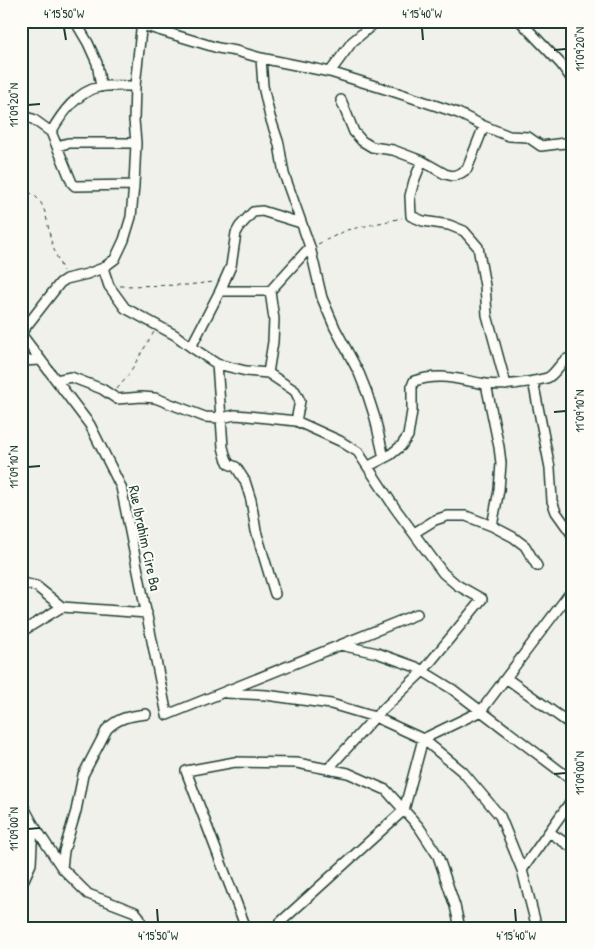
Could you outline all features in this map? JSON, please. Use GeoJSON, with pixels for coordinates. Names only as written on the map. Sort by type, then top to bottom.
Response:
{"type":"FeatureCollection","features":[{"type":"Feature","properties":{"kind":"street"},"geometry":{"type":"LineString","coordinates":[[75,21],[88,43],[96,63],[101,87]]}},
{"type":"Feature","properties":{"kind":"street"},"geometry":{"type":"LineString","coordinates":[[330,72],[352,42],[377,21]]}},
{"type":"Feature","properties":{"kind":"street"},"geometry":{"type":"LineString","coordinates":[[520,21],[561,64],[573,81]]}},
{"type":"Feature","properties":{"kind":"street"},"geometry":{"type":"LineString","coordinates":[[21,334],[60,283],[66,278],[87,274],[103,268],[115,259],[124,240],[131,217],[134,185],[136,143],[134,120],[135,86],[142,23],[218,48],[236,50],[261,58],[330,72],[458,113],[509,136],[528,137],[541,146],[573,142]]}},
{"type":"Feature","properties":{"kind":"street"},"geometry":{"type":"LineString","coordinates":[[261,58],[263,86],[284,174],[310,248],[322,298],[367,393],[384,458]]}},
{"type":"Feature","properties":{"kind":"street"},"geometry":{"type":"LineString","coordinates":[[51,132],[74,101],[83,93],[101,87],[135,86]]}},
{"type":"Feature","properties":{"kind":"street"},"geometry":{"type":"LineString","coordinates":[[341,100],[354,132],[362,142],[372,147],[393,150],[453,176],[467,170],[484,126]]}},
{"type":"Feature","properties":{"kind":"street"},"geometry":{"type":"LineString","coordinates":[[21,116],[33,119],[51,132],[72,183],[75,186],[134,185]]}},
{"type":"Feature","properties":{"kind":"street"},"geometry":{"type":"LineString","coordinates":[[58,146],[68,143],[136,143]]}},
{"type":"Feature","properties":{"kind":"street"},"geometry":{"type":"LineString","coordinates":[[422,161],[410,196],[411,216],[423,222],[449,225],[464,232],[478,246],[487,315],[506,385]]}},
{"type":"Feature","properties":{"kind":"street"},"geometry":{"type":"LineString","coordinates":[[191,347],[231,266],[236,233],[240,226],[253,212],[262,211],[301,223]]}},
{"type":"Feature","properties":{"kind":"street"},"geometry":{"type":"LineString","coordinates":[[220,291],[270,291],[310,248]]}},
{"type":"Feature","properties":{"kind":"street"},"geometry":{"type":"LineString","coordinates":[[103,268],[109,286],[125,308],[175,335],[217,364],[246,371],[268,373],[295,391],[300,401],[296,421]]}},
{"type":"Feature","properties":{"kind":"street"},"geometry":{"type":"LineString","coordinates":[[268,373],[273,342],[270,291]]}},
{"type":"Feature","properties":{"kind":"street","name":"Rue Ibrahim Cire Ba"},"geometry":{"type":"LineString","coordinates":[[21,334],[90,425],[121,487],[167,715],[223,693]]}},
{"type":"Feature","properties":{"kind":"street"},"geometry":{"type":"LineString","coordinates":[[369,466],[401,446],[408,436],[414,381],[441,376],[486,384],[506,385],[533,381],[549,377],[565,360],[573,356]]}},
{"type":"Feature","properties":{"kind":"street"},"geometry":{"type":"LineString","coordinates":[[21,361],[41,360]]}},
{"type":"Feature","properties":{"kind":"street"},"geometry":{"type":"LineString","coordinates":[[217,364],[223,447],[229,464],[236,467],[246,481],[256,531],[275,594]]}},
{"type":"Feature","properties":{"kind":"street"},"geometry":{"type":"LineString","coordinates":[[56,380],[71,376],[102,389],[117,399],[155,398],[204,416],[221,418],[235,415],[296,421],[340,441],[358,452],[369,466],[395,508],[443,573],[482,599],[423,671],[375,717],[328,769]]}},
{"type":"Feature","properties":{"kind":"street"},"geometry":{"type":"LineString","coordinates":[[533,381],[550,468],[552,501],[556,512],[573,538]]}},
{"type":"Feature","properties":{"kind":"street"},"geometry":{"type":"LineString","coordinates":[[486,384],[501,463],[499,490],[492,526]]}},
{"type":"Feature","properties":{"kind":"street"},"geometry":{"type":"LineString","coordinates":[[414,534],[436,520],[447,516],[466,516],[513,537],[525,546],[536,566]]}},
{"type":"Feature","properties":{"kind":"street"},"geometry":{"type":"LineString","coordinates":[[21,584],[36,586],[62,607]]}},
{"type":"Feature","properties":{"kind":"street"},"geometry":{"type":"LineString","coordinates":[[274,928],[404,810],[423,739],[481,711],[573,590]]}},
{"type":"Feature","properties":{"kind":"street"},"geometry":{"type":"LineString","coordinates":[[21,632],[62,607],[147,612]]}},
{"type":"Feature","properties":{"kind":"street"},"geometry":{"type":"LineString","coordinates":[[223,693],[417,614]]}},
{"type":"Feature","properties":{"kind":"street"},"geometry":{"type":"LineString","coordinates":[[340,645],[377,652],[423,671],[452,689],[573,781]]}},
{"type":"Feature","properties":{"kind":"street"},"geometry":{"type":"LineString","coordinates":[[506,678],[573,726]]}},
{"type":"Feature","properties":{"kind":"street"},"geometry":{"type":"LineString","coordinates":[[223,693],[266,695],[331,704],[375,717],[423,739],[463,772],[500,816],[522,870],[537,928]]}},
{"type":"Feature","properties":{"kind":"street"},"geometry":{"type":"LineString","coordinates":[[62,868],[64,851],[76,811],[83,775],[107,729],[122,718],[146,714]]}},
{"type":"Feature","properties":{"kind":"street"},"geometry":{"type":"LineString","coordinates":[[246,928],[186,771],[235,762],[297,763],[348,773],[386,790],[419,827],[438,856],[455,906],[460,928]]}},
{"type":"Feature","properties":{"kind":"street"},"geometry":{"type":"LineString","coordinates":[[522,870],[573,798]]}},
{"type":"Feature","properties":{"kind":"street"},"geometry":{"type":"LineString","coordinates":[[21,802],[62,868],[88,894],[135,912],[138,915],[142,928]]}},
{"type":"Feature","properties":{"kind":"street"},"geometry":{"type":"LineString","coordinates":[[21,886],[31,864],[33,824]]}},
{"type":"Feature","properties":{"kind":"street"},"geometry":{"type":"LineString","coordinates":[[549,832],[573,848]]}},
{"type":"Feature","properties":{"kind":"path"},"geometry":{"type":"LineString","coordinates":[[21,188],[37,197],[42,203],[53,247],[66,278]]}},
{"type":"Feature","properties":{"kind":"path"},"geometry":{"type":"LineString","coordinates":[[310,248],[347,230],[411,216]]}},
{"type":"Feature","properties":{"kind":"path"},"geometry":{"type":"LineString","coordinates":[[109,286],[188,285],[224,281]]}},
{"type":"Feature","properties":{"kind":"path"},"geometry":{"type":"LineString","coordinates":[[112,396],[127,377],[157,326]]}}]}
